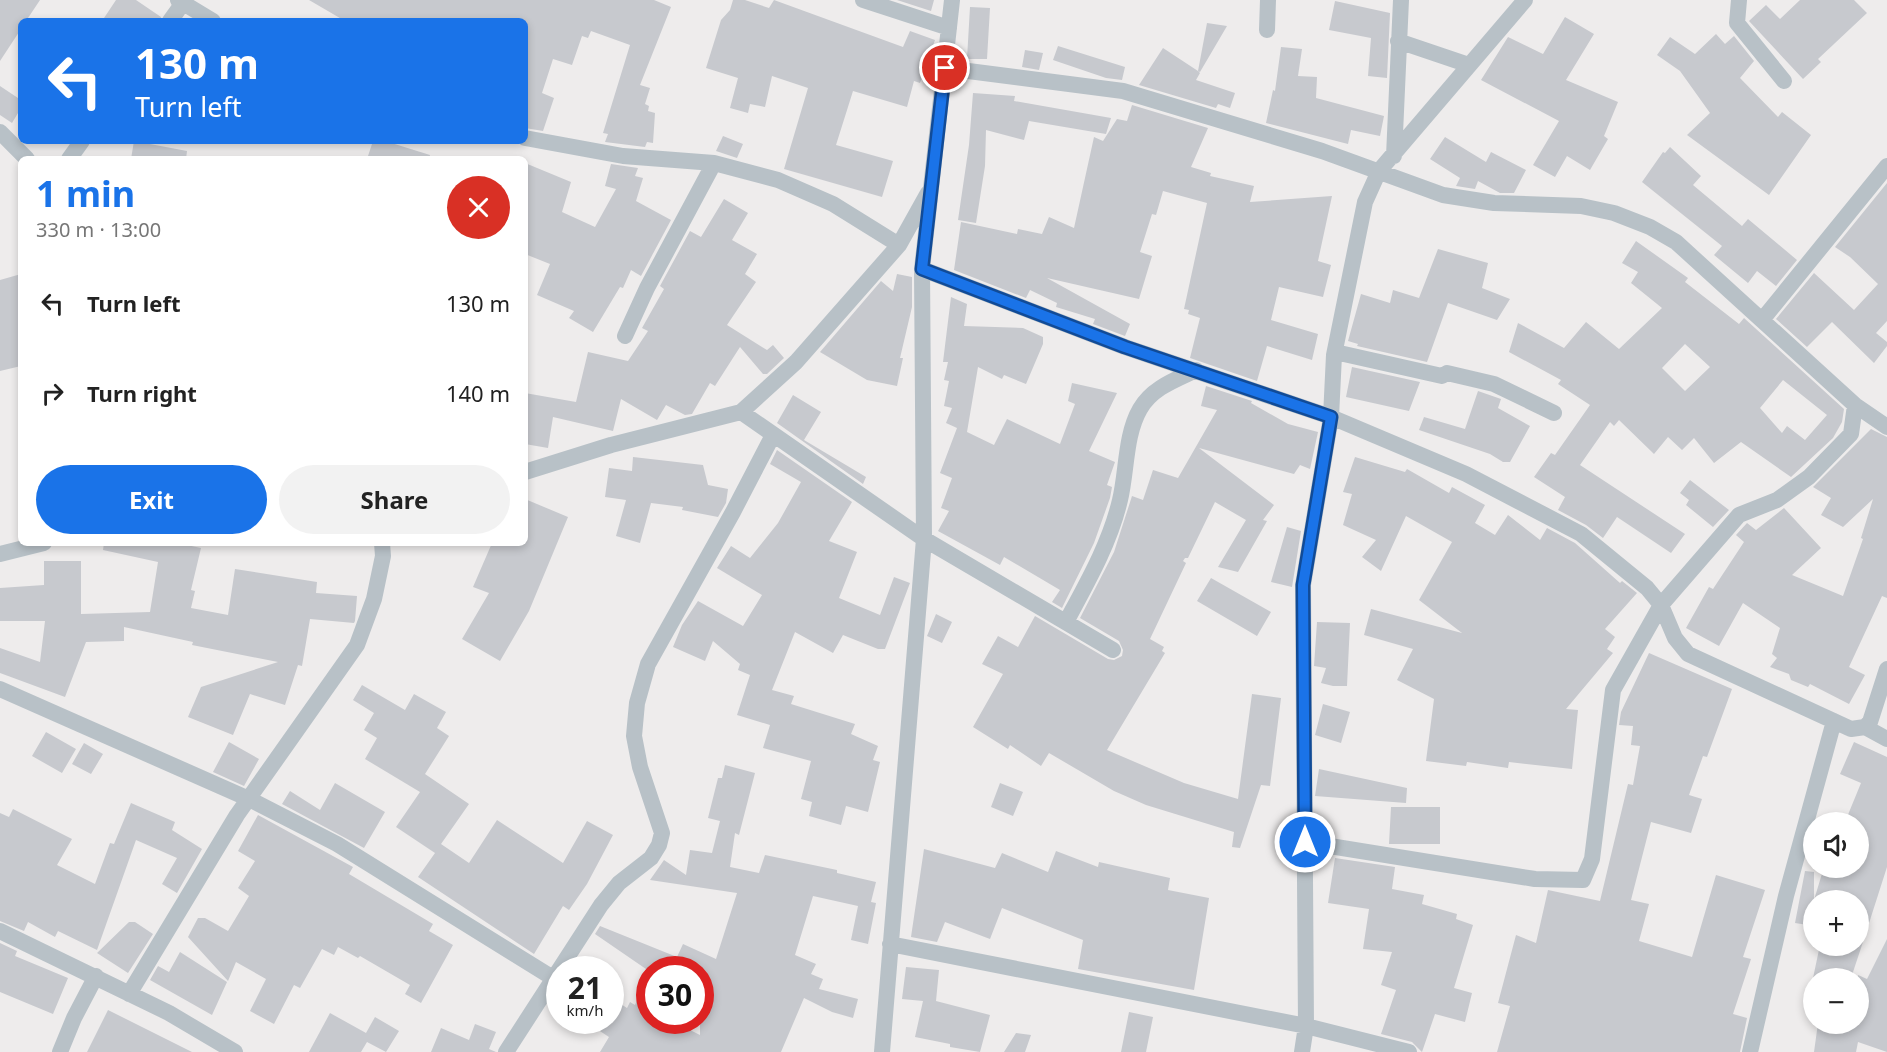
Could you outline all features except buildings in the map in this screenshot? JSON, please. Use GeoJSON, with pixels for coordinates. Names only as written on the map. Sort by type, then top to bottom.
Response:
{"type":"FeatureCollection","features":[{"type":"Feature","properties":{"kind":"street"},"geometry":{"type":"LineString","coordinates":[[863,0],[949,28]]}},
{"type":"Feature","properties":{"kind":"street"},"geometry":{"type":"LineString","coordinates":[[882,1052],[924,539],[922,269],[952,0]]}},
{"type":"Feature","properties":{"kind":"street"},"geometry":{"type":"LineString","coordinates":[[1267,30],[1268,0]]}},
{"type":"Feature","properties":{"kind":"street"},"geometry":{"type":"LineString","coordinates":[[1394,156],[1401,0]]}},
{"type":"Feature","properties":{"kind":"street"},"geometry":{"type":"LineString","coordinates":[[1302,1052],[1306,1026],[1303,585],[1331,417],[1334,355],[1365,202],[1379,171],[1526,0]]}},
{"type":"Feature","properties":{"kind":"street"},"geometry":{"type":"LineString","coordinates":[[172,18],[182,1],[208,18]]}},
{"type":"Feature","properties":{"kind":"street"},"geometry":{"type":"LineString","coordinates":[[1743,2],[1737,23],[1784,81]]}},
{"type":"Feature","properties":{"kind":"street"},"geometry":{"type":"LineString","coordinates":[[1398,40],[1469,65]]}},
{"type":"Feature","properties":{"kind":"street"},"geometry":{"type":"LineString","coordinates":[[945,68],[1123,91],[1323,150],[1443,195],[1494,204],[1581,206],[1614,213],[1650,227],[1676,242],[1855,405],[1887,427]]}},
{"type":"Feature","properties":{"kind":"street"},"geometry":{"type":"LineString","coordinates":[[0,132],[24,156]]}},
{"type":"Feature","properties":{"kind":"street"},"geometry":{"type":"LineString","coordinates":[[528,139],[623,156],[714,163],[778,180],[833,204],[899,245]]}},
{"type":"Feature","properties":{"kind":"street"},"geometry":{"type":"LineString","coordinates":[[625,336],[647,288],[714,163]]}},
{"type":"Feature","properties":{"kind":"street"},"geometry":{"type":"LineString","coordinates":[[1762,320],[1887,166]]}},
{"type":"Feature","properties":{"kind":"street"},"geometry":{"type":"LineString","coordinates":[[528,471],[611,445],[741,412],[796,362],[899,245],[931,187]]}},
{"type":"Feature","properties":{"kind":"street"},"geometry":{"type":"LineString","coordinates":[[922,269],[1125,347],[1331,417],[1466,474],[1581,534],[1647,588],[1661,605],[1675,638],[1688,654],[1851,729],[1865,727],[1887,739]]}},
{"type":"Feature","properties":{"kind":"street"},"geometry":{"type":"LineString","coordinates":[[1334,355],[1335,352],[1442,376],[1447,374],[1494,384],[1554,413]]}},
{"type":"Feature","properties":{"kind":"street"},"geometry":{"type":"LineString","coordinates":[[1066,622],[1098,564],[1120,501],[1132,430],[1139,410],[1158,388],[1196,370]]}},
{"type":"Feature","properties":{"kind":"street"},"geometry":{"type":"LineString","coordinates":[[1305,842],[1535,879],[1583,880],[1592,859],[1614,690],[1661,605],[1738,515],[1777,500],[1809,477],[1851,435],[1855,405]]}},
{"type":"Feature","properties":{"kind":"street"},"geometry":{"type":"LineString","coordinates":[[741,412],[924,539],[1113,650]]}},
{"type":"Feature","properties":{"kind":"street"},"geometry":{"type":"LineString","coordinates":[[567,956],[601,905],[619,883],[651,858],[659,845],[662,833],[640,767],[634,736],[637,703],[645,674],[653,654],[733,512],[773,435]]}},
{"type":"Feature","properties":{"kind":"street"},"geometry":{"type":"LineString","coordinates":[[0,554],[32,546]]}},
{"type":"Feature","properties":{"kind":"street"},"geometry":{"type":"LineString","coordinates":[[129,994],[249,799],[357,645],[374,599],[383,556],[382,546]]}},
{"type":"Feature","properties":{"kind":"street"},"geometry":{"type":"LineString","coordinates":[[1865,727],[1870,722],[1887,669]]}},
{"type":"Feature","properties":{"kind":"street"},"geometry":{"type":"LineString","coordinates":[[0,689],[249,799],[337,844],[546,974]]}},
{"type":"Feature","properties":{"kind":"street"},"geometry":{"type":"LineString","coordinates":[[1750,1052],[1786,896],[1834,720]]}},
{"type":"Feature","properties":{"kind":"street"},"geometry":{"type":"LineString","coordinates":[[0,931],[96,976],[213,1046],[235,1052]]}},
{"type":"Feature","properties":{"kind":"street"},"geometry":{"type":"LineString","coordinates":[[890,944],[1306,1026],[1409,1052]]}},
{"type":"Feature","properties":{"kind":"street"},"geometry":{"type":"LineString","coordinates":[[60,1052],[74,1018],[96,976]]}},
{"type":"Feature","properties":{"kind":"street"},"geometry":{"type":"LineString","coordinates":[[506,1052],[546,989]]}},
{"type":"Feature","properties":{"kind":"route"},"geometry":{"type":"LineString","coordinates":[[945,68],[922,269],[1125,347],[1331,417],[1303,585],[1305,842]]}}]}
